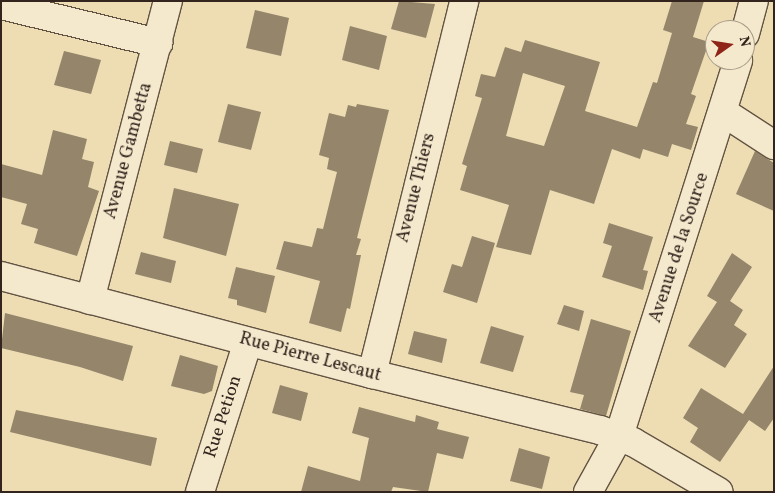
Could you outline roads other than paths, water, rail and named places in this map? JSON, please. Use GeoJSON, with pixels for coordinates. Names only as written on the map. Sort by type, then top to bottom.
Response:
{"type":"FeatureCollection","features":[{"type":"Feature","properties":{"kind":"street","name":"Avenue Gambetta"},"geometry":{"type":"LineString","coordinates":[[90,300],[168,1]]}},
{"type":"Feature","properties":{"kind":"street","name":"Avenue Thiers"},"geometry":{"type":"LineString","coordinates":[[372,374],[464,1]]}},
{"type":"Feature","properties":{"kind":"street"},"geometry":{"type":"LineString","coordinates":[[749,20],[754,1]]}},
{"type":"Feature","properties":{"kind":"street"},"geometry":{"type":"LineString","coordinates":[[1,5],[158,44]]}},
{"type":"Feature","properties":{"kind":"street","name":"Avenue de la Source"},"geometry":{"type":"LineString","coordinates":[[588,492],[619,436],[735,70]]}},
{"type":"Feature","properties":{"kind":"street"},"geometry":{"type":"LineString","coordinates":[[723,112],[774,145]]}},
{"type":"Feature","properties":{"kind":"street","name":"Rue Pierre Lescaut"},"geometry":{"type":"LineString","coordinates":[[1,276],[248,342],[619,436],[719,492]]}},
{"type":"Feature","properties":{"kind":"street","name":"Rue Petion"},"geometry":{"type":"LineString","coordinates":[[200,492],[248,342]]}}]}
